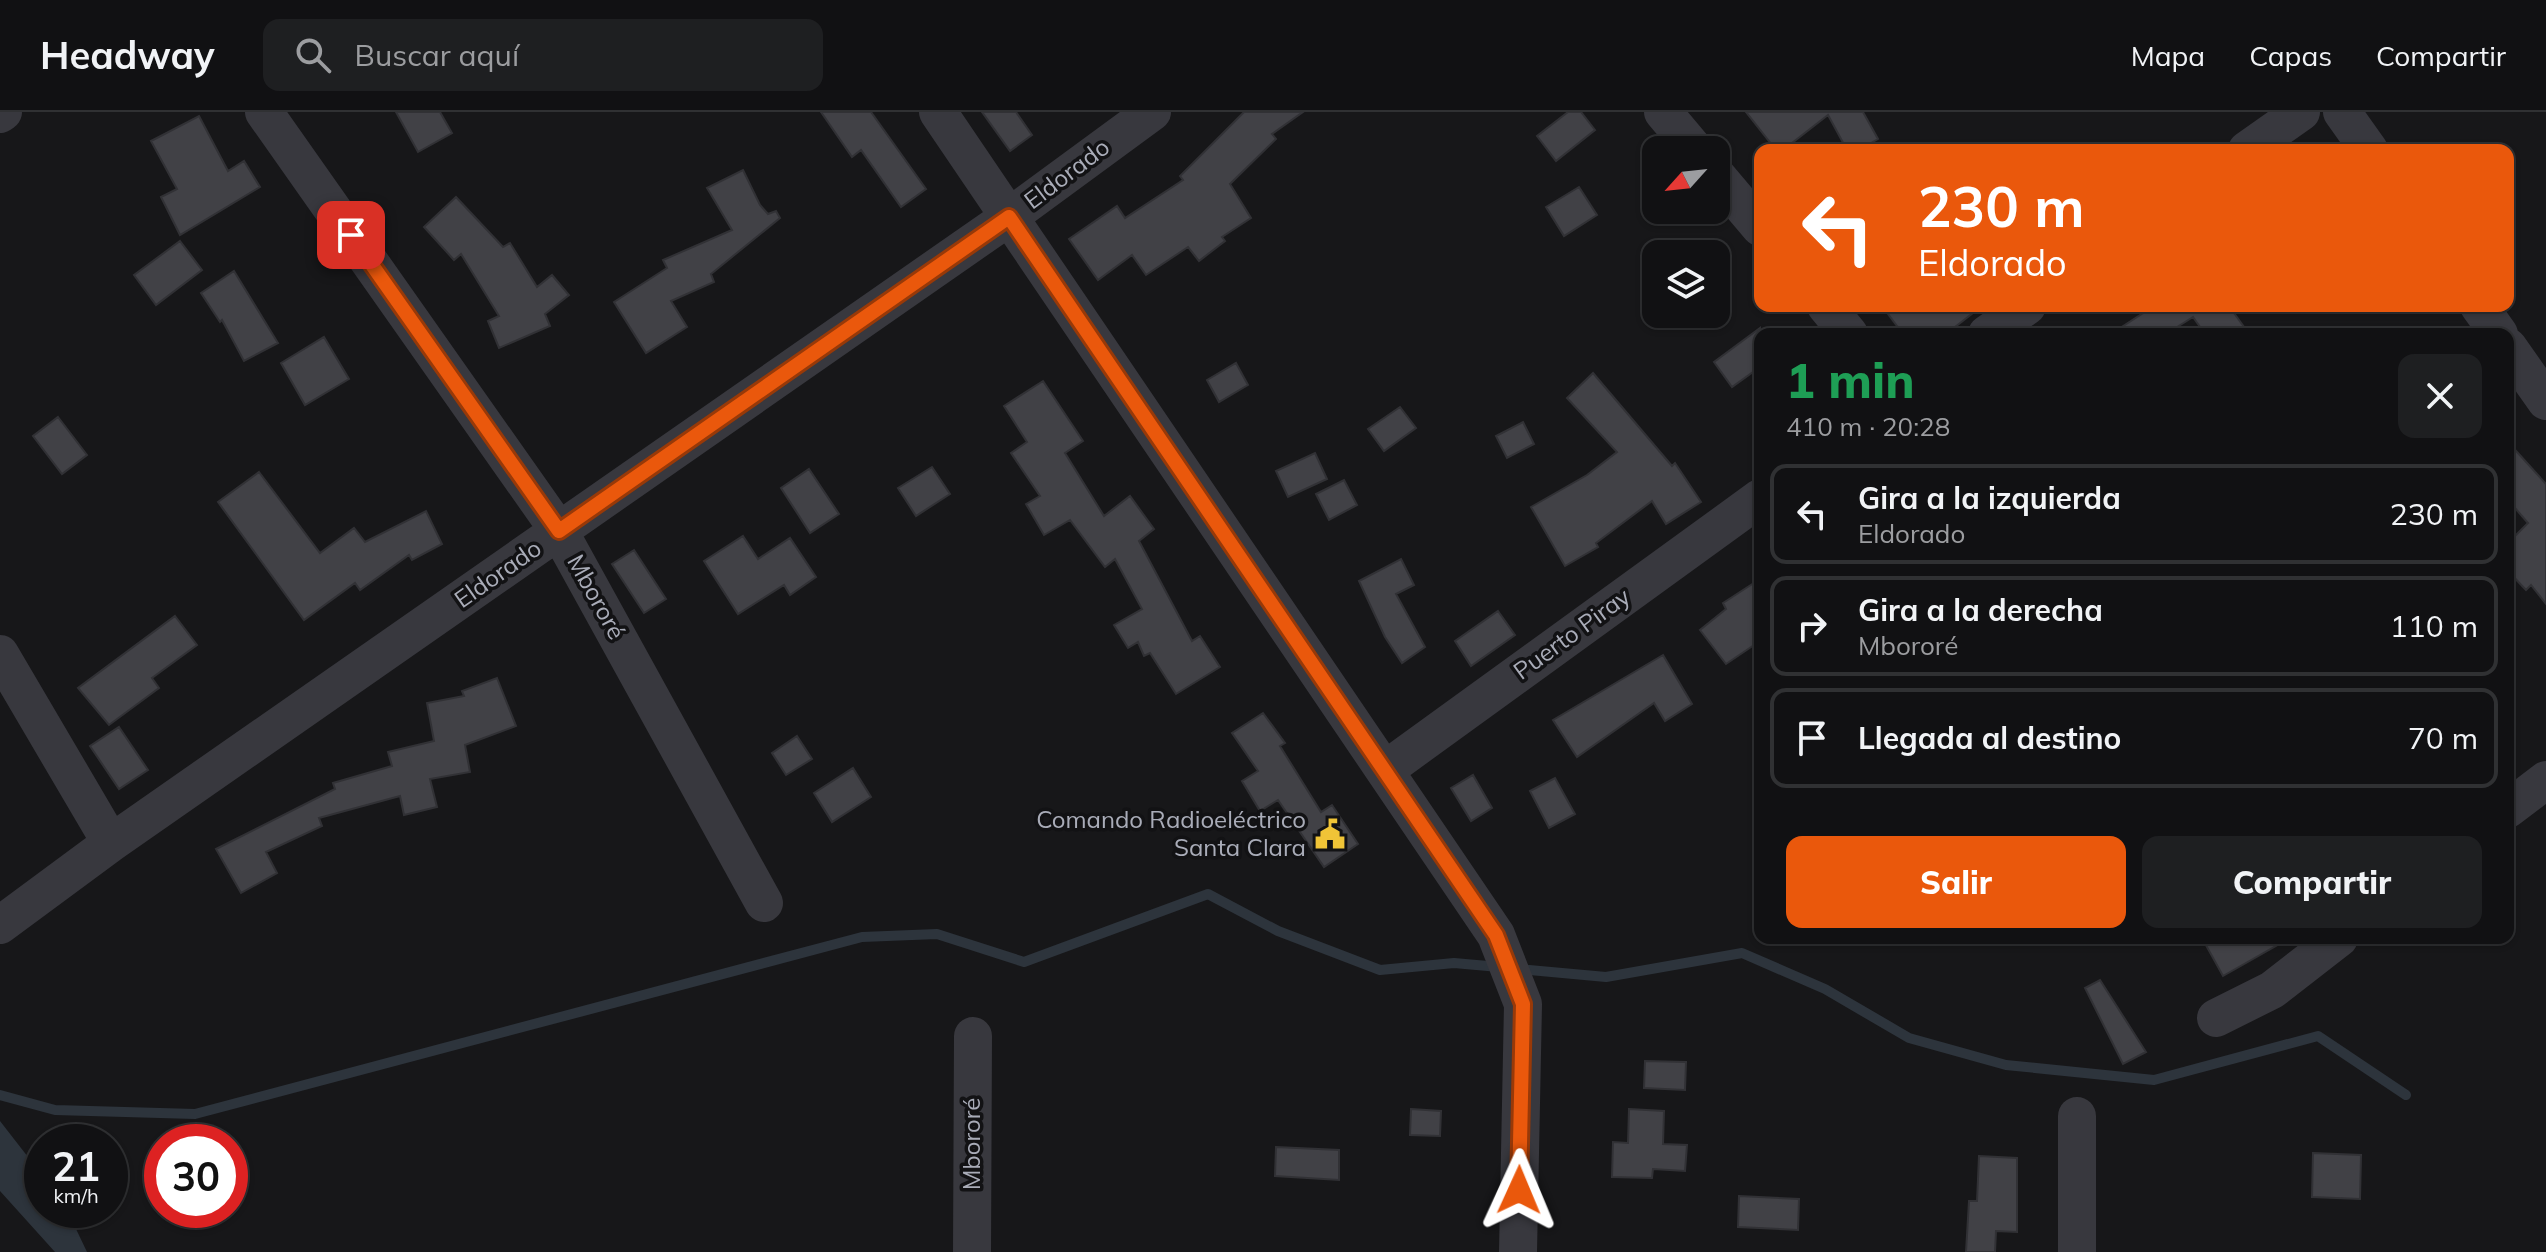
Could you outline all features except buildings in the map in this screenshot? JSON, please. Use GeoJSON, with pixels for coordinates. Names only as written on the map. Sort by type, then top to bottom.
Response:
{"type":"FeatureCollection","features":[{"type":"Feature","properties":{"kind":"street","name":"Mbororé"},"geometry":{"type":"LineString","coordinates":[[264,112],[559,531],[764,903]]}},
{"type":"Feature","properties":{"kind":"street"},"geometry":{"type":"LineString","coordinates":[[938,112],[1496,935],[1523,1004],[1518,1252]]}},
{"type":"Feature","properties":{"kind":"street","name":"Eldorado"},"geometry":{"type":"LineString","coordinates":[[0,925],[111,843],[1009,217],[1152,112]]}},
{"type":"Feature","properties":{"kind":"street"},"geometry":{"type":"LineString","coordinates":[[1663,112],[1683,136]]}},
{"type":"Feature","properties":{"kind":"street"},"geometry":{"type":"LineString","coordinates":[[2256,144],[2301,112]]}},
{"type":"Feature","properties":{"kind":"street"},"geometry":{"type":"LineString","coordinates":[[2342,112],[2365,144]]}},
{"type":"Feature","properties":{"kind":"street"},"geometry":{"type":"LineString","coordinates":[[1730,192],[1754,220]]}},
{"type":"Feature","properties":{"kind":"street"},"geometry":{"type":"LineString","coordinates":[[1831,312],[1844,328]]}},
{"type":"Feature","properties":{"kind":"street"},"geometry":{"type":"LineString","coordinates":[[1996,328],[2018,312]]}},
{"type":"Feature","properties":{"kind":"street"},"geometry":{"type":"LineString","coordinates":[[2514,356],[2546,401]]}},
{"type":"Feature","properties":{"kind":"street","name":"Puerto Piray"},"geometry":{"type":"LineString","coordinates":[[1385,770],[1754,502]]}},
{"type":"Feature","properties":{"kind":"street"},"geometry":{"type":"LineString","coordinates":[[0,654],[111,843]]}},
{"type":"Feature","properties":{"kind":"street"},"geometry":{"type":"LineString","coordinates":[[2514,804],[2546,780]]}},
{"type":"Feature","properties":{"kind":"street"},"geometry":{"type":"LineString","coordinates":[[2216,1018],[2272,990],[2328,944]]}},
{"type":"Feature","properties":{"kind":"street","name":"Mbororé"},"geometry":{"type":"LineString","coordinates":[[972,1252],[973,1036]]}},
{"type":"Feature","properties":{"kind":"street"},"geometry":{"type":"LineString","coordinates":[[2077,1116],[2077,1252]]}},
{"type":"Feature","properties":{"kind":"shaded area"},"geometry":{"type":"Polygon","coordinates":[[[0,1121],[24,1152],[24,1218],[0,1191],[0,1121]]]}},
{"type":"Feature","properties":{"kind":"shaded area"},"geometry":{"type":"Polygon","coordinates":[[[33,1228],[76,1228],[87,1252],[55,1252],[33,1228]]]}},
{"type":"Feature","properties":{"kind":"waterway"},"geometry":{"type":"LineString","coordinates":[[0,1095],[55,1110],[195,1114],[862,937],[937,934],[1024,962],[1208,894],[1278,931],[1380,970],[1454,963],[1499,967]]}},
{"type":"Feature","properties":{"kind":"waterway"},"geometry":{"type":"LineString","coordinates":[[1519,969],[1606,977],[1742,953],[1825,989],[1909,1038],[2006,1065],[2154,1080],[2318,1036],[2406,1095]]}},
{"type":"Feature","properties":{"kind":"place","name":"Comando Radioeléctrico Santa Clara"},"geometry":{"type":"Point","coordinates":[1330,834]}},
{"type":"Feature","properties":{"kind":"route"},"geometry":{"type":"LineString","coordinates":[[351,235],[559,531],[1009,217],[1496,935],[1523,1004],[1519,1190]]}}]}
